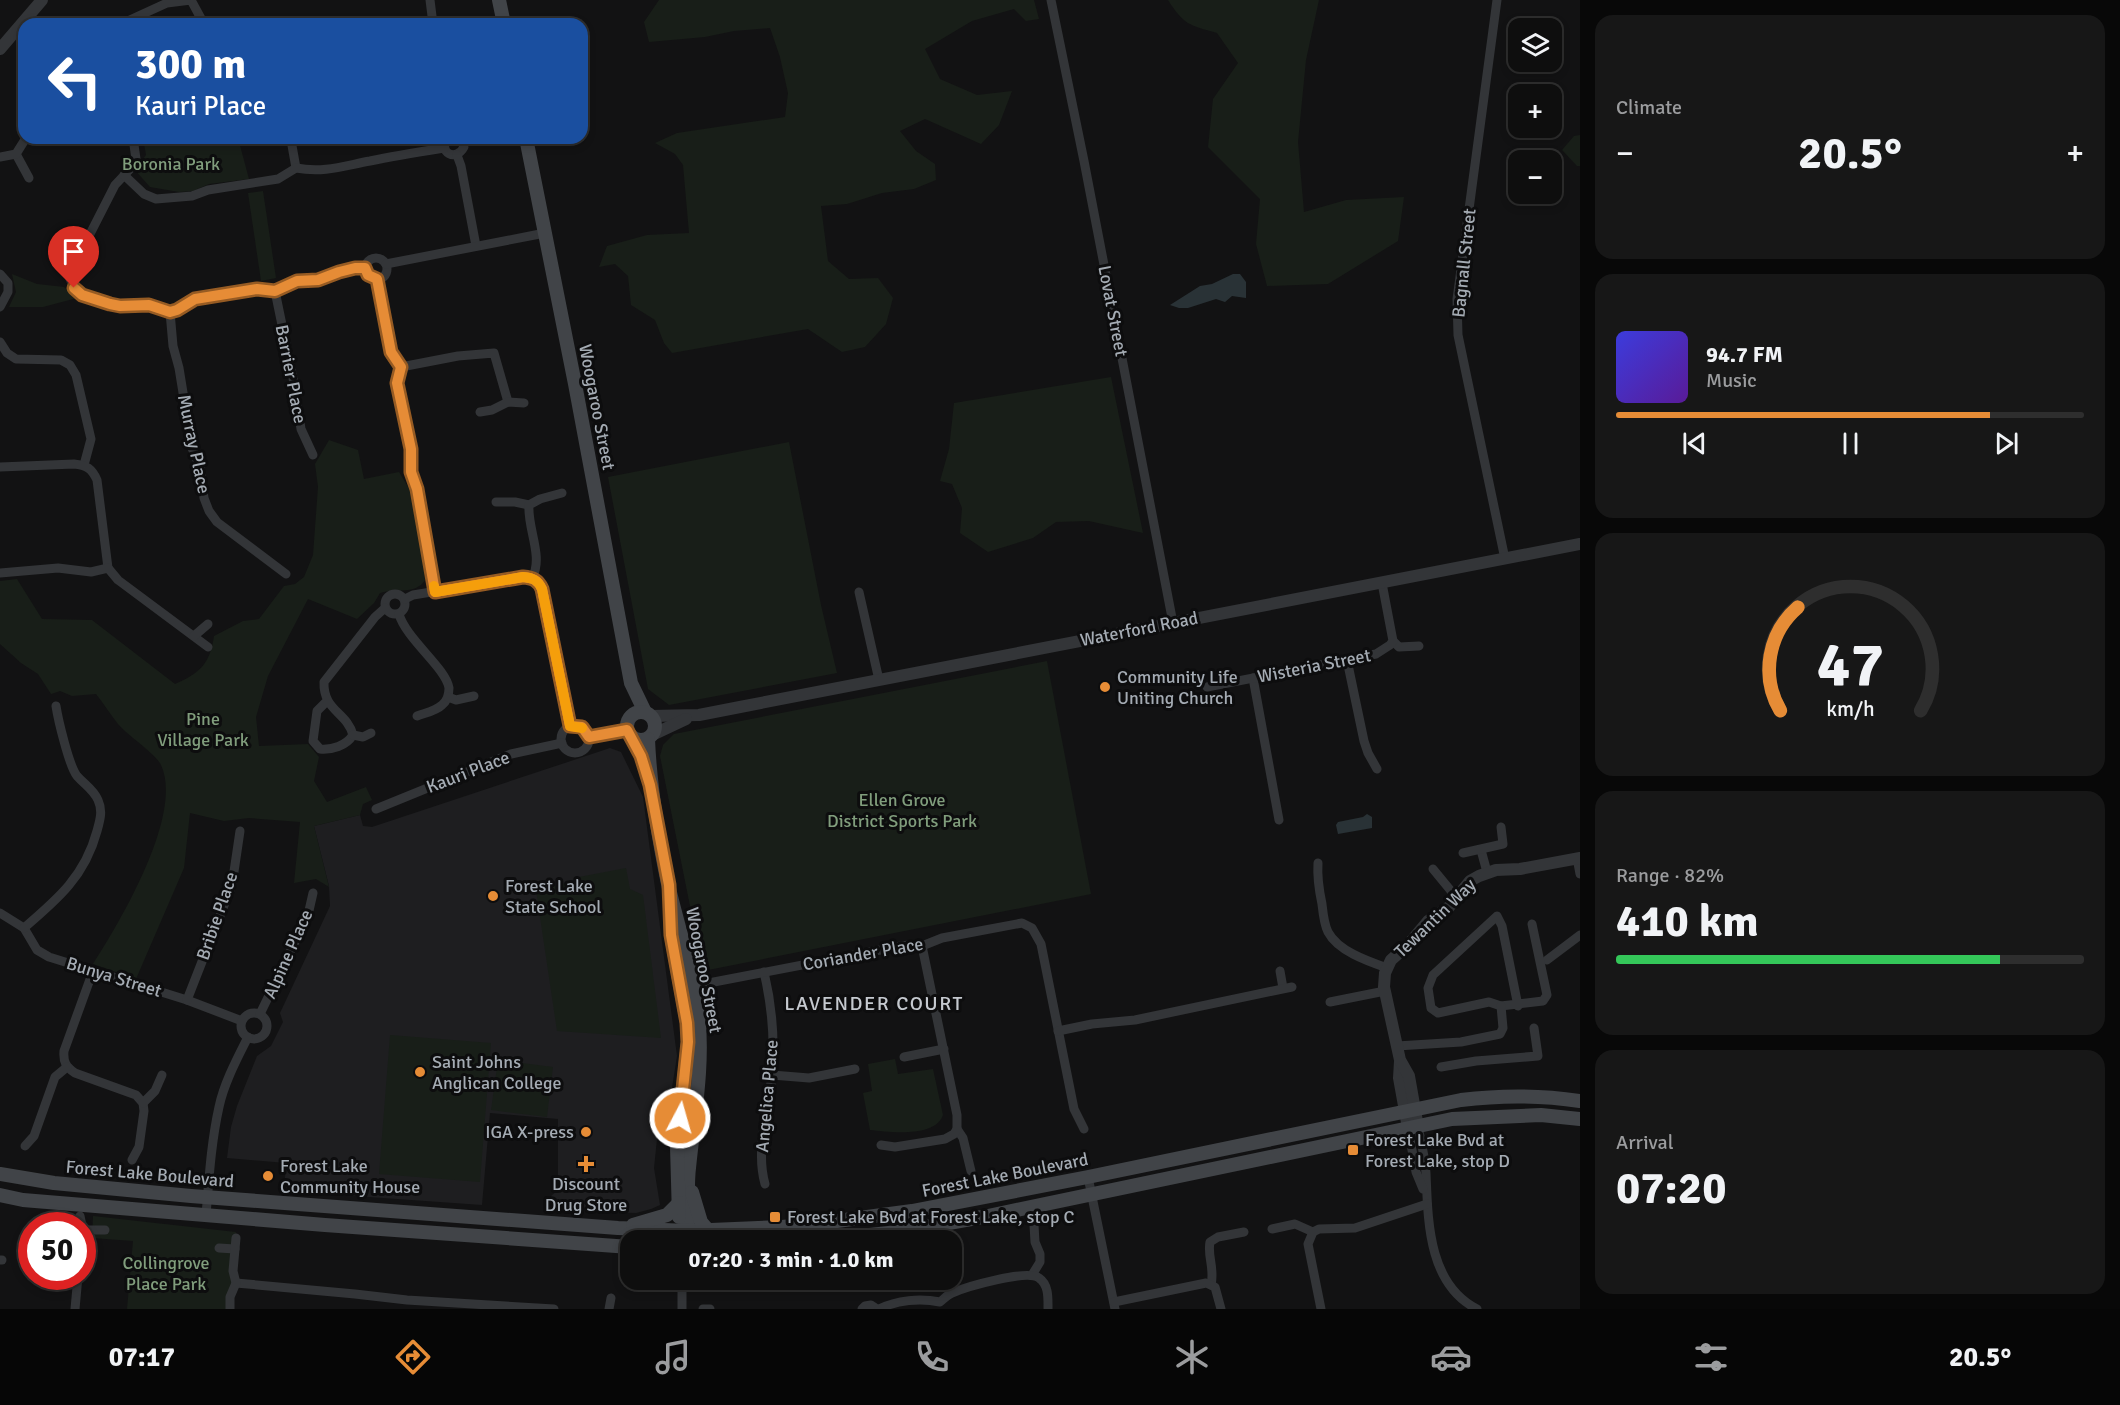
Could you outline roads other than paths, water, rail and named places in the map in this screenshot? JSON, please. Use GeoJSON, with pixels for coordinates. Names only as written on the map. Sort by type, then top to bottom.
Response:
{"type":"FeatureCollection","features":[{"type":"Feature","properties":{"kind":"main road"},"geometry":{"type":"LineString","coordinates":[[499,0],[503,18]]}},
{"type":"Feature","properties":{"kind":"main road","name":"Woogaroo Street"},"geometry":{"type":"LineString","coordinates":[[527,144],[631,683],[629,729],[650,785],[687,987],[688,1042],[677,1146],[682,1230]]}},
{"type":"Feature","properties":{"kind":"main road","name":"Woogaroo Street"},"geometry":{"type":"LineString","coordinates":[[631,683],[648,714]]}},
{"type":"Feature","properties":{"kind":"main road"},"geometry":{"type":"LineString","coordinates":[[635,714],[648,714],[655,724],[650,737],[641,741],[629,729],[635,714]]}},
{"type":"Feature","properties":{"kind":"main road","name":"Woogaroo Street"},"geometry":{"type":"LineString","coordinates":[[650,737],[650,785]]}},
{"type":"Feature","properties":{"kind":"main road","name":"Woogaroo Street"},"geometry":{"type":"LineString","coordinates":[[684,1230],[700,1052],[698,1013],[687,987]]}},
{"type":"Feature","properties":{"kind":"main road","name":"Forest Lake Boulevard"},"geometry":{"type":"LineString","coordinates":[[708,1230],[782,1227],[876,1216],[1088,1177],[1461,1100],[1491,1096],[1523,1096],[1580,1101]]}},
{"type":"Feature","properties":{"kind":"main road","name":"Forest Lake Boulevard"},"geometry":{"type":"LineString","coordinates":[[908,1230],[1452,1119],[1541,1115],[1580,1119]]}},
{"type":"Feature","properties":{"kind":"main road","name":"Forest Lake Boulevard"},"geometry":{"type":"LineString","coordinates":[[0,1174],[54,1183],[208,1197],[634,1230]]}},
{"type":"Feature","properties":{"kind":"main road"},"geometry":{"type":"LineString","coordinates":[[688,1179],[699,1218],[708,1230]]}},
{"type":"Feature","properties":{"kind":"main road","name":"Forest Lake Boulevard"},"geometry":{"type":"LineString","coordinates":[[0,1195],[23,1200],[620,1246]]}},
{"type":"Feature","properties":{"kind":"main road"},"geometry":{"type":"LineString","coordinates":[[618,1228],[667,1215],[679,1203]]}},
{"type":"Feature","properties":{"kind":"street"},"geometry":{"type":"LineString","coordinates":[[27,18],[42,0]]}},
{"type":"Feature","properties":{"kind":"street"},"geometry":{"type":"LineString","coordinates":[[134,18],[167,3],[191,0],[201,18]]}},
{"type":"Feature","properties":{"kind":"street"},"geometry":{"type":"LineString","coordinates":[[430,0],[432,18]]}},
{"type":"Feature","properties":{"kind":"street","name":"Lovat Street"},"geometry":{"type":"LineString","coordinates":[[1051,0],[1173,622]]}},
{"type":"Feature","properties":{"kind":"street","name":"Bagnall Street"},"geometry":{"type":"LineString","coordinates":[[1497,0],[1457,299],[1457,317],[1458,335],[1505,559]]}},
{"type":"Feature","properties":{"kind":"street"},"geometry":{"type":"LineString","coordinates":[[0,49],[18,28]]}},
{"type":"Feature","properties":{"kind":"street"},"geometry":{"type":"LineString","coordinates":[[0,157],[16,154],[22,144]]}},
{"type":"Feature","properties":{"kind":"street"},"geometry":{"type":"LineString","coordinates":[[134,144],[136,159],[115,184],[90,234],[77,251],[70,279],[74,288],[82,295],[120,306],[149,305],[170,312],[195,299],[257,289],[275,291],[297,281],[318,280],[339,272],[365,268]]}},
{"type":"Feature","properties":{"kind":"street"},"geometry":{"type":"LineString","coordinates":[[292,144],[296,168]]}},
{"type":"Feature","properties":{"kind":"street"},"geometry":{"type":"LineString","coordinates":[[444,144],[448,154],[457,155]]}},
{"type":"Feature","properties":{"kind":"street"},"geometry":{"type":"LineString","coordinates":[[457,155],[464,147],[463,144]]}},
{"type":"Feature","properties":{"kind":"street"},"geometry":{"type":"LineString","coordinates":[[124,175],[144,194],[156,199],[192,196],[208,190],[278,179],[296,168],[314,171],[334,169],[444,148]]}},
{"type":"Feature","properties":{"kind":"street"},"geometry":{"type":"LineString","coordinates":[[16,154],[28,178]]}},
{"type":"Feature","properties":{"kind":"street"},"geometry":{"type":"LineString","coordinates":[[457,155],[476,246]]}},
{"type":"Feature","properties":{"kind":"street"},"geometry":{"type":"LineString","coordinates":[[386,264],[545,233]]}},
{"type":"Feature","properties":{"kind":"street"},"geometry":{"type":"LineString","coordinates":[[377,279],[368,275],[365,268],[368,262],[375,258],[381,259],[386,264]]}},
{"type":"Feature","properties":{"kind":"street"},"geometry":{"type":"LineString","coordinates":[[377,279],[385,274],[386,264]]}},
{"type":"Feature","properties":{"kind":"street"},"geometry":{"type":"LineString","coordinates":[[0,274],[8,283],[8,292],[0,307]]}},
{"type":"Feature","properties":{"kind":"street"},"geometry":{"type":"LineString","coordinates":[[377,279],[391,352],[401,367],[397,383],[411,449],[411,472],[417,489],[435,592]]}},
{"type":"Feature","properties":{"kind":"street","name":"Barrier Place"},"geometry":{"type":"LineString","coordinates":[[275,291],[301,429],[313,455]]}},
{"type":"Feature","properties":{"kind":"street","name":"Murray Place"},"geometry":{"type":"LineString","coordinates":[[170,312],[173,346],[179,368],[192,448],[200,467],[204,498],[209,511],[217,522],[286,574]]}},
{"type":"Feature","properties":{"kind":"street"},"geometry":{"type":"LineString","coordinates":[[0,342],[4,356],[61,360],[70,365],[76,375],[91,440],[84,465]]}},
{"type":"Feature","properties":{"kind":"street"},"geometry":{"type":"LineString","coordinates":[[401,367],[458,356],[494,353],[508,402]]}},
{"type":"Feature","properties":{"kind":"street"},"geometry":{"type":"LineString","coordinates":[[480,412],[492,410],[508,402],[524,403]]}},
{"type":"Feature","properties":{"kind":"street"},"geometry":{"type":"LineString","coordinates":[[0,467],[84,465],[93,471],[97,480],[108,568],[118,580],[208,647]]}},
{"type":"Feature","properties":{"kind":"street"},"geometry":{"type":"LineString","coordinates":[[496,502],[529,505],[540,499],[562,493]]}},
{"type":"Feature","properties":{"kind":"street"},"geometry":{"type":"LineString","coordinates":[[529,505],[528,516],[536,560],[536,570],[532,578]]}},
{"type":"Feature","properties":{"kind":"street","name":"Waterford Road"},"geometry":{"type":"LineString","coordinates":[[650,737],[676,723],[699,715],[1580,544]]}},
{"type":"Feature","properties":{"kind":"street"},"geometry":{"type":"LineString","coordinates":[[0,573],[58,568],[90,572],[108,568]]}},
{"type":"Feature","properties":{"kind":"street"},"geometry":{"type":"LineString","coordinates":[[405,599],[413,595],[523,577],[539,582],[570,726]]}},
{"type":"Feature","properties":{"kind":"street","name":"Wisteria Street"},"geometry":{"type":"LineString","coordinates":[[1207,687],[1376,654],[1393,641],[1382,583]]}},
{"type":"Feature","properties":{"kind":"street"},"geometry":{"type":"LineString","coordinates":[[859,592],[879,680]]}},
{"type":"Feature","properties":{"kind":"street"},"geometry":{"type":"LineString","coordinates":[[327,701],[317,711],[313,741],[320,749],[329,750],[349,742],[353,735],[351,728],[327,701],[323,692],[324,682],[375,617],[385,608],[385,601],[390,596],[398,594],[405,599]]}},
{"type":"Feature","properties":{"kind":"street"},"geometry":{"type":"LineString","coordinates":[[385,608],[393,615],[399,614],[405,608],[405,599]]}},
{"type":"Feature","properties":{"kind":"street"},"geometry":{"type":"LineString","coordinates":[[399,614],[404,626],[443,675],[449,687],[448,697],[442,705],[417,716]]}},
{"type":"Feature","properties":{"kind":"street"},"geometry":{"type":"LineString","coordinates":[[194,636],[208,624]]}},
{"type":"Feature","properties":{"kind":"street"},"geometry":{"type":"LineString","coordinates":[[1393,641],[1399,647],[1419,646]]}},
{"type":"Feature","properties":{"kind":"street"},"geometry":{"type":"LineString","coordinates":[[1347,660],[1364,741],[1377,769]]}},
{"type":"Feature","properties":{"kind":"street"},"geometry":{"type":"LineString","coordinates":[[1253,678],[1279,820]]}},
{"type":"Feature","properties":{"kind":"street"},"geometry":{"type":"LineString","coordinates":[[448,697],[456,700],[474,696]]}},
{"type":"Feature","properties":{"kind":"street"},"geometry":{"type":"LineString","coordinates":[[24,928],[70,886],[84,865],[102,816],[100,803],[94,791],[77,775],[73,766],[58,722],[56,706]]}},
{"type":"Feature","properties":{"kind":"street","name":"Waterford Road"},"geometry":{"type":"LineString","coordinates":[[648,714],[699,715]]}},
{"type":"Feature","properties":{"kind":"street"},"geometry":{"type":"LineString","coordinates":[[570,726],[582,727],[589,737],[587,747],[580,752],[572,753],[565,749],[562,743],[563,733],[570,726]]}},
{"type":"Feature","properties":{"kind":"street"},"geometry":{"type":"LineString","coordinates":[[589,737],[629,729]]}},
{"type":"Feature","properties":{"kind":"street"},"geometry":{"type":"LineString","coordinates":[[353,735],[363,737],[371,734]]}},
{"type":"Feature","properties":{"kind":"street","name":"Kauri Place"},"geometry":{"type":"LineString","coordinates":[[376,809],[511,754],[562,743]]}},
{"type":"Feature","properties":{"kind":"street"},"geometry":{"type":"LineString","coordinates":[[1463,853],[1503,844],[1500,827]]}},
{"type":"Feature","properties":{"kind":"street","name":"Bribie Place"},"geometry":{"type":"LineString","coordinates":[[187,1000],[232,885],[240,831]]}},
{"type":"Feature","properties":{"kind":"street"},"geometry":{"type":"LineString","coordinates":[[1481,850],[1487,872]]}},
{"type":"Feature","properties":{"kind":"street"},"geometry":{"type":"LineString","coordinates":[[1578,858],[1580,874]]}},
{"type":"Feature","properties":{"kind":"street","name":"Tewantin Way"},"geometry":{"type":"LineString","coordinates":[[1413,1127],[1409,1076],[1400,1060],[1385,991],[1386,968],[1420,929],[1449,907],[1470,881],[1487,872],[1578,858]]}},
{"type":"Feature","properties":{"kind":"street"},"geometry":{"type":"LineString","coordinates":[[1318,863],[1317,880],[1327,929],[1332,938],[1360,957],[1386,968]]}},
{"type":"Feature","properties":{"kind":"street"},"geometry":{"type":"LineString","coordinates":[[1433,869],[1456,897]]}},
{"type":"Feature","properties":{"kind":"street","name":"Alpine Place"},"geometry":{"type":"LineString","coordinates":[[260,1014],[308,915],[314,893]]}},
{"type":"Feature","properties":{"kind":"street","name":"Bunya Street"},"geometry":{"type":"LineString","coordinates":[[0,913],[24,928],[37,950],[43,954],[187,1000],[242,1021]]}},
{"type":"Feature","properties":{"kind":"street"},"geometry":{"type":"LineString","coordinates":[[1518,1006],[1502,926],[1497,916],[1433,975],[1428,988],[1431,1008],[1435,1012],[1489,1002],[1502,1006],[1518,1006],[1540,1002],[1546,998],[1533,924]]}},
{"type":"Feature","properties":{"kind":"street","name":"Coriander Place"},"geometry":{"type":"LineString","coordinates":[[687,987],[909,945],[922,946],[942,938],[1017,923],[1028,925],[1041,944],[1074,1109],[1084,1129]]}},
{"type":"Feature","properties":{"kind":"street"},"geometry":{"type":"LineString","coordinates":[[1546,960],[1580,935]]}},
{"type":"Feature","properties":{"kind":"street"},"geometry":{"type":"LineString","coordinates":[[882,1145],[895,1147],[945,1139],[954,1134],[957,1129],[957,1115],[922,946]]}},
{"type":"Feature","properties":{"kind":"street"},"geometry":{"type":"LineString","coordinates":[[93,971],[63,1060],[75,1073],[136,1095],[143,1103],[139,1147],[132,1160]]}},
{"type":"Feature","properties":{"kind":"street"},"geometry":{"type":"LineString","coordinates":[[1058,1031],[1135,1020],[1288,987],[1280,971]]}},
{"type":"Feature","properties":{"kind":"street","name":"Angelica Place"},"geometry":{"type":"LineString","coordinates":[[764,972],[774,1027],[772,1076],[761,1165],[765,1184]]}},
{"type":"Feature","properties":{"kind":"street"},"geometry":{"type":"LineString","coordinates":[[1330,1002],[1385,991]]}},
{"type":"Feature","properties":{"kind":"street"},"geometry":{"type":"LineString","coordinates":[[1397,1046],[1472,1040],[1501,1032],[1504,1024],[1502,1006]]}},
{"type":"Feature","properties":{"kind":"street"},"geometry":{"type":"LineString","coordinates":[[248,1014],[260,1014],[266,1021],[266,1032],[259,1038],[248,1037],[242,1030],[242,1021],[248,1014]]}},
{"type":"Feature","properties":{"kind":"street"},"geometry":{"type":"LineString","coordinates":[[1441,1067],[1476,1061],[1538,1056],[1534,1028]]}},
{"type":"Feature","properties":{"kind":"street"},"geometry":{"type":"LineString","coordinates":[[206,1215],[212,1144],[219,1106],[238,1056],[248,1037]]}},
{"type":"Feature","properties":{"kind":"street"},"geometry":{"type":"LineString","coordinates":[[1472,1040],[1476,1061]]}},
{"type":"Feature","properties":{"kind":"street"},"geometry":{"type":"LineString","coordinates":[[904,1057],[944,1049]]}},
{"type":"Feature","properties":{"kind":"street"},"geometry":{"type":"LineString","coordinates":[[25,1146],[34,1136],[55,1077],[68,1067]]}},
{"type":"Feature","properties":{"kind":"street"},"geometry":{"type":"LineString","coordinates":[[772,1076],[809,1078],[855,1069]]}},
{"type":"Feature","properties":{"kind":"street"},"geometry":{"type":"LineString","coordinates":[[143,1103],[155,1092],[162,1075]]}},
{"type":"Feature","properties":{"kind":"street"},"geometry":{"type":"LineString","coordinates":[[1413,1127],[1416,1172],[1425,1194],[1437,1264],[1445,1281],[1467,1304],[1477,1309]]}},
{"type":"Feature","properties":{"kind":"street"},"geometry":{"type":"LineString","coordinates":[[957,1129],[963,1138],[971,1171]]}},
{"type":"Feature","properties":{"kind":"street"},"geometry":{"type":"LineString","coordinates":[[1088,1177],[1114,1306],[1202,1284],[1215,1287],[1221,1309]]}},
{"type":"Feature","properties":{"kind":"street"},"geometry":{"type":"LineString","coordinates":[[1321,1309],[1308,1244],[1313,1232],[1319,1229],[1355,1228],[1427,1204]]}},
{"type":"Feature","properties":{"kind":"street"},"geometry":{"type":"LineString","coordinates":[[1272,1229],[1295,1224],[1302,1225],[1313,1232]]}},
{"type":"Feature","properties":{"kind":"street"},"geometry":{"type":"LineString","coordinates":[[1032,1275],[1040,1262],[1034,1226]]}},
{"type":"Feature","properties":{"kind":"street"},"geometry":{"type":"LineString","coordinates":[[96,1228],[105,1230]]}},
{"type":"Feature","properties":{"kind":"street"},"geometry":{"type":"LineString","coordinates":[[1210,1285],[1213,1272],[1210,1242],[1218,1237],[1244,1232]]}},
{"type":"Feature","properties":{"kind":"street"},"geometry":{"type":"LineString","coordinates":[[230,1309],[230,1297],[236,1283],[233,1271],[236,1238]]}},
{"type":"Feature","properties":{"kind":"street"},"geometry":{"type":"LineString","coordinates":[[219,1248],[235,1249]]}},
{"type":"Feature","properties":{"kind":"street"},"geometry":{"type":"LineString","coordinates":[[862,1309],[868,1305],[873,1305],[878,1309],[889,1304],[926,1299],[942,1305],[950,1294],[976,1285],[1032,1275],[1041,1279],[1047,1288],[1048,1309]]}},
{"type":"Feature","properties":{"kind":"street"},"geometry":{"type":"LineString","coordinates":[[236,1283],[407,1300],[554,1309]]}},
{"type":"Feature","properties":{"kind":"street"},"geometry":{"type":"LineString","coordinates":[[75,1309],[77,1290]]}},
{"type":"Feature","properties":{"kind":"street"},"geometry":{"type":"LineString","coordinates":[[682,1290],[682,1309]]}},
{"type":"Feature","properties":{"kind":"street"},"geometry":{"type":"LineString","coordinates":[[609,1309],[611,1298]]}},
{"type":"Feature","properties":{"kind":"street"},"geometry":{"type":"LineString","coordinates":[[703,1309],[710,1309]]}},
{"type":"Feature","properties":{"kind":"place","name":"Community Life Uniting Church"},"geometry":{"type":"Point","coordinates":[1105,687]}},
{"type":"Feature","properties":{"kind":"place","name":"Forest Lake State School"},"geometry":{"type":"Point","coordinates":[493,896]}},
{"type":"Feature","properties":{"kind":"place","name":"Saint Johns Anglican College"},"geometry":{"type":"Point","coordinates":[420,1072]}},
{"type":"Feature","properties":{"kind":"place","name":"IGA X-press"},"geometry":{"type":"Point","coordinates":[586,1132]}},
{"type":"Feature","properties":{"kind":"place","name":"Forest Lake Bvd at Forest Lake, stop D"},"geometry":{"type":"Point","coordinates":[1353,1150]}},
{"type":"Feature","properties":{"kind":"place","name":"Discount Drug Store"},"geometry":{"type":"Point","coordinates":[586,1164]}},
{"type":"Feature","properties":{"kind":"place","name":"Forest Lake Community House"},"geometry":{"type":"Point","coordinates":[268,1176]}},
{"type":"Feature","properties":{"kind":"place","name":"Forest Lake Bvd at Forest Lake, stop C"},"geometry":{"type":"Point","coordinates":[775,1217]}},
{"type":"Feature","properties":{"kind":"district","name":"LAVENDER COURT"},"geometry":{"type":"Point","coordinates":[874,1003]}},
{"type":"Feature","properties":{"kind":"park label","name":"Boronia Park"},"geometry":{"type":"Point","coordinates":[171,164]}},
{"type":"Feature","properties":{"kind":"park label","name":"Pine Village Park"},"geometry":{"type":"Point","coordinates":[203,729]}},
{"type":"Feature","properties":{"kind":"park label","name":"Ellen Grove District Sports Park"},"geometry":{"type":"Point","coordinates":[902,810]}},
{"type":"Feature","properties":{"kind":"park label","name":"Collingrove Place Park"},"geometry":{"type":"Point","coordinates":[166,1273]}}]}
